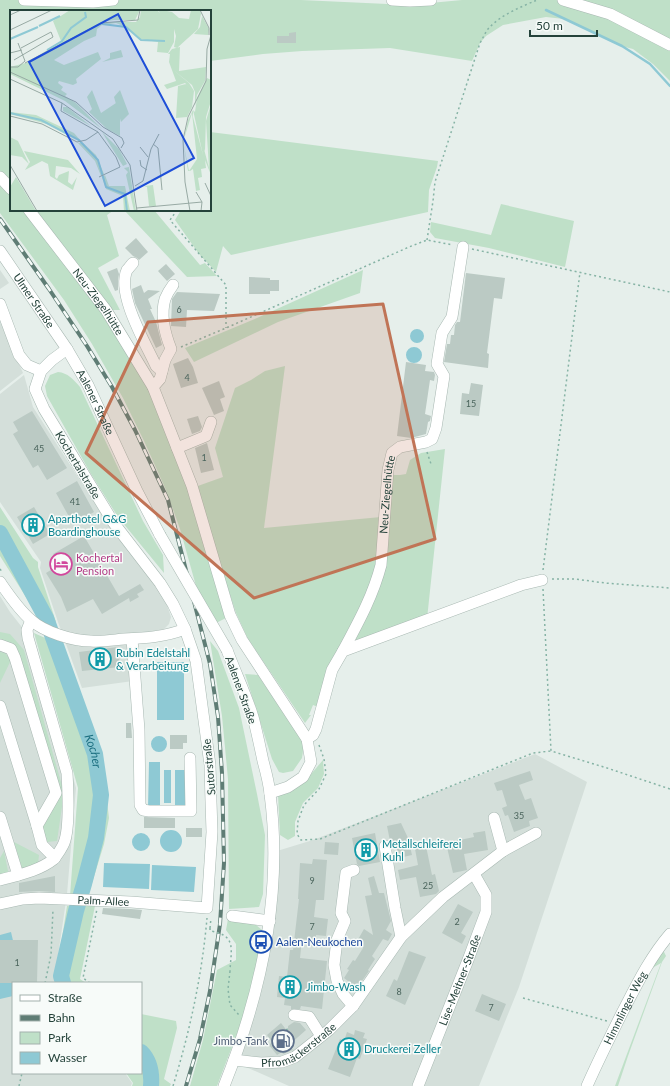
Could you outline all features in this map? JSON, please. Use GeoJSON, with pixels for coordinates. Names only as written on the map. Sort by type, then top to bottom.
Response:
{"type":"FeatureCollection","features":[{"type":"Feature","properties":{"kind":"street"},"geometry":{"type":"LineString","coordinates":[[24,0],[93,2],[112,0]]}},
{"type":"Feature","properties":{"kind":"street"},"geometry":{"type":"LineString","coordinates":[[392,0],[431,0]]}},
{"type":"Feature","properties":{"kind":"street"},"geometry":{"type":"LineString","coordinates":[[563,0],[610,14],[670,45]]}},
{"type":"Feature","properties":{"kind":"street"},"geometry":{"type":"LineString","coordinates":[[0,177],[10,188]]}},
{"type":"Feature","properties":{"kind":"street","name":"Neu-Ziegelhütte"},"geometry":{"type":"LineString","coordinates":[[30,211],[106,310],[153,387],[192,486],[230,615],[242,640],[307,739],[311,762],[302,777],[288,787],[270,793]]}},
{"type":"Feature","properties":{"kind":"street"},"geometry":{"type":"LineString","coordinates":[[426,442],[432,439],[436,428],[444,376],[437,364],[442,333],[452,317],[464,247]]}},
{"type":"Feature","properties":{"kind":"street","name":"Ulmer Straße"},"geometry":{"type":"LineString","coordinates":[[0,251],[67,350]]}},
{"type":"Feature","properties":{"kind":"street","name":"Neu-Ziegelhütte"},"geometry":{"type":"LineString","coordinates":[[133,263],[125,278],[129,309],[156,366],[162,371]]}},
{"type":"Feature","properties":{"kind":"street"},"geometry":{"type":"LineString","coordinates":[[153,387],[160,379],[165,360],[171,349],[164,326],[163,311],[165,298],[173,285]]}},
{"type":"Feature","properties":{"kind":"street"},"geometry":{"type":"LineString","coordinates":[[0,304],[19,355],[27,365],[41,371],[52,360],[67,350]]}},
{"type":"Feature","properties":{"kind":"street","name":"Aalener Straße"},"geometry":{"type":"LineString","coordinates":[[67,350],[88,385],[137,490],[160,535],[227,650],[253,717],[270,793],[274,842],[273,888],[270,920],[256,990],[234,1060],[224,1086]]}},
{"type":"Feature","properties":{"kind":"street","name":"Kochertalstraße"},"geometry":{"type":"LineString","coordinates":[[41,371],[35,388],[44,409],[113,522],[160,583],[173,604],[185,629]]}},
{"type":"Feature","properties":{"kind":"street"},"geometry":{"type":"LineString","coordinates":[[177,448],[206,436],[211,422]]}},
{"type":"Feature","properties":{"kind":"street","name":"Neu-Ziegelhütte"},"geometry":{"type":"LineString","coordinates":[[307,739],[313,735],[316,729],[332,670],[373,594],[381,565],[388,470],[392,453],[400,447],[426,442]]}},
{"type":"Feature","properties":{"kind":"street"},"geometry":{"type":"LineString","coordinates":[[343,651],[542,580]]}},
{"type":"Feature","properties":{"kind":"street"},"geometry":{"type":"LineString","coordinates":[[0,582],[9,595],[35,623],[66,638],[90,641],[132,639],[171,634],[185,629]]}},
{"type":"Feature","properties":{"kind":"street"},"geometry":{"type":"LineString","coordinates":[[0,880],[42,866],[55,858],[64,844],[66,833],[68,790],[67,773],[28,638],[27,630],[35,623]]}},
{"type":"Feature","properties":{"kind":"street","name":"Sutorstraße"},"geometry":{"type":"LineString","coordinates":[[185,629],[196,661],[210,765],[212,832],[209,911]]}},
{"type":"Feature","properties":{"kind":"street"},"geometry":{"type":"LineString","coordinates":[[132,639],[139,730],[140,805],[143,810],[191,811],[190,758]]}},
{"type":"Feature","properties":{"kind":"street"},"geometry":{"type":"LineString","coordinates":[[0,645],[11,649],[15,658],[56,793],[37,826]]}},
{"type":"Feature","properties":{"kind":"street"},"geometry":{"type":"LineString","coordinates":[[0,706],[42,845],[55,858]]}},
{"type":"Feature","properties":{"kind":"street"},"geometry":{"type":"LineString","coordinates":[[0,817],[18,875]]}},
{"type":"Feature","properties":{"kind":"street"},"geometry":{"type":"LineString","coordinates":[[494,818],[503,851]]}},
{"type":"Feature","properties":{"kind":"street","name":"Pfromäckerstraße"},"geometry":{"type":"LineString","coordinates":[[234,1060],[261,1063],[282,1062],[295,1057],[329,1030],[353,1006],[401,937],[442,897],[503,851],[536,833]]}},
{"type":"Feature","properties":{"kind":"street"},"geometry":{"type":"LineString","coordinates":[[385,846],[401,937]]}},
{"type":"Feature","properties":{"kind":"street"},"geometry":{"type":"LineString","coordinates":[[353,1006],[337,981],[334,965],[337,940],[345,921],[341,913],[346,873],[354,870]]}},
{"type":"Feature","properties":{"kind":"street","name":"Lise-Meitner-Straße"},"geometry":{"type":"LineString","coordinates":[[418,1086],[486,912],[486,895],[474,874]]}},
{"type":"Feature","properties":{"kind":"street","name":"Palm-Allee"},"geometry":{"type":"LineString","coordinates":[[0,904],[23,899],[54,899],[131,902],[209,911]]}},
{"type":"Feature","properties":{"kind":"street"},"geometry":{"type":"LineString","coordinates":[[232,916],[270,920]]}},
{"type":"Feature","properties":{"kind":"street","name":"Himmlinger Weg"},"geometry":{"type":"LineString","coordinates":[[587,1086],[638,982],[663,942],[670,934]]}},
{"type":"Feature","properties":{"kind":"street"},"geometry":{"type":"LineString","coordinates":[[294,1015],[309,1017],[321,1036]]}},
{"type":"Feature","properties":{"kind":"path"},"geometry":{"type":"LineString","coordinates":[[427,240],[433,201],[434,182],[480,43],[489,28],[500,19],[537,0]]}},
{"type":"Feature","properties":{"kind":"path"},"geometry":{"type":"LineString","coordinates":[[176,211],[170,220],[226,285],[226,328]]}},
{"type":"Feature","properties":{"kind":"path"},"geometry":{"type":"LineString","coordinates":[[171,349],[184,346],[427,240],[670,292]]}},
{"type":"Feature","properties":{"kind":"path"},"geometry":{"type":"LineString","coordinates":[[551,751],[542,580],[580,272]]}},
{"type":"Feature","properties":{"kind":"path"},"geometry":{"type":"LineString","coordinates":[[426,442],[431,464]]}},
{"type":"Feature","properties":{"kind":"path"},"geometry":{"type":"LineString","coordinates":[[542,580],[575,579],[670,588]]}},
{"type":"Feature","properties":{"kind":"path"},"geometry":{"type":"LineString","coordinates":[[312,796],[304,805],[298,821],[297,834],[301,840],[320,839],[533,753],[551,751],[607,768],[670,790]]}},
{"type":"Feature","properties":{"kind":"path"},"geometry":{"type":"LineString","coordinates":[[45,982],[51,955],[54,899]]}},
{"type":"Feature","properties":{"kind":"path"},"geometry":{"type":"LineString","coordinates":[[89,982],[83,978],[94,923],[95,901]]}},
{"type":"Feature","properties":{"kind":"path"},"geometry":{"type":"LineString","coordinates":[[209,911],[210,931],[221,932],[230,941],[230,971],[228,989],[230,1005],[246,1022]]}},
{"type":"Feature","properties":{"kind":"path"},"geometry":{"type":"LineString","coordinates":[[173,1086],[182,1057],[194,1006],[209,911]]}},
{"type":"Feature","properties":{"kind":"path"},"geometry":{"type":"LineString","coordinates":[[94,923],[98,924]]}},
{"type":"Feature","properties":{"kind":"path"},"geometry":{"type":"LineString","coordinates":[[90,944],[94,945]]}},
{"type":"Feature","properties":{"kind":"path"},"geometry":{"type":"LineString","coordinates":[[85,965],[89,966]]}},
{"type":"Feature","properties":{"kind":"path"},"geometry":{"type":"LineString","coordinates":[[523,998],[617,1024]]}},
{"type":"Feature","properties":{"kind":"path"},"geometry":{"type":"LineString","coordinates":[[19,1086],[22,1074]]}},
{"type":"Feature","properties":{"kind":"highlighted area"},"geometry":{"type":"Polygon","coordinates":[[[383,304],[435,539],[254,598],[86,453],[148,322],[383,304]]]}},
{"type":"Feature","properties":{"kind":"shaded area"},"geometry":{"type":"Polygon","coordinates":[[[0,270],[9,283],[0,289],[0,270]]]}},
{"type":"Feature","properties":{"kind":"shaded area"},"geometry":{"type":"Polygon","coordinates":[[[0,322],[23,373],[0,391],[0,322]]]}},
{"type":"Feature","properties":{"kind":"shaded area"},"geometry":{"type":"Polygon","coordinates":[[[24,375],[33,407],[106,521],[157,584],[167,605],[171,617],[169,624],[164,629],[130,636],[133,681],[82,688],[40,568],[41,562],[0,502],[0,394],[24,375]]]}},
{"type":"Feature","properties":{"kind":"shaded area"},"geometry":{"type":"Polygon","coordinates":[[[0,596],[10,612],[36,645],[76,788],[67,894],[54,982],[12,982],[12,1074],[126,1074],[132,1083],[131,1086],[0,1086],[0,596]]]}},
{"type":"Feature","properties":{"kind":"shaded area"},"geometry":{"type":"Polygon","coordinates":[[[535,754],[587,782],[519,987],[479,1086],[289,1086],[237,1063],[259,991],[277,851],[313,840],[535,754]]]}},
{"type":"Feature","properties":{"kind":"green space"},"geometry":{"type":"Polygon","coordinates":[[[0,0],[301,0],[409,5],[462,0],[559,0],[607,15],[670,48],[670,81],[653,64],[633,49],[621,46],[564,19],[546,17],[503,25],[486,36],[480,43],[472,61],[390,48],[302,51],[263,54],[211,61],[211,10],[10,10],[10,211],[113,211],[107,215],[119,256],[98,268],[120,310],[106,310],[104,313],[150,390],[188,488],[228,617],[216,623],[198,593],[180,529],[166,490],[123,398],[92,344],[64,300],[0,213],[0,0]]]}},
{"type":"Feature","properties":{"kind":"green space"},"geometry":{"type":"Polygon","coordinates":[[[578,0],[670,0],[670,42],[578,0]]]}},
{"type":"Feature","properties":{"kind":"green space"},"geometry":{"type":"Polygon","coordinates":[[[211,132],[438,161],[429,190],[428,212],[231,255],[223,246],[216,272],[199,254],[175,220],[180,211],[211,211],[211,132]]]}},
{"type":"Feature","properties":{"kind":"green space"},"geometry":{"type":"Polygon","coordinates":[[[501,204],[574,221],[565,267],[489,248],[435,238],[430,232],[431,222],[491,235],[501,204]]]}},
{"type":"Feature","properties":{"kind":"green space"},"geometry":{"type":"Polygon","coordinates":[[[125,211],[155,211],[200,265],[205,263],[217,276],[187,277],[125,211]]]}},
{"type":"Feature","properties":{"kind":"green space"},"geometry":{"type":"Polygon","coordinates":[[[363,270],[360,293],[278,322],[194,362],[185,348],[257,318],[363,270]]]}},
{"type":"Feature","properties":{"kind":"green space"},"geometry":{"type":"Polygon","coordinates":[[[285,366],[264,528],[381,517],[378,567],[318,707],[313,705],[309,715],[311,715],[305,723],[248,639],[236,613],[195,487],[223,477],[215,448],[235,388],[265,371],[285,366]]]}},
{"type":"Feature","properties":{"kind":"green space"},"geometry":{"type":"Polygon","coordinates":[[[58,372],[68,375],[80,387],[143,521],[163,555],[164,573],[118,517],[91,474],[47,396],[45,386],[50,375],[58,372]]]}},
{"type":"Feature","properties":{"kind":"green space"},"geometry":{"type":"Polygon","coordinates":[[[445,449],[427,619],[351,642],[368,612],[391,475],[406,474],[410,460],[421,453],[445,449]]]}},
{"type":"Feature","properties":{"kind":"green space"},"geometry":{"type":"Polygon","coordinates":[[[0,507],[33,558],[38,562],[38,567],[56,622],[50,620],[31,605],[0,556],[0,507]]]}},
{"type":"Feature","properties":{"kind":"green space"},"geometry":{"type":"Polygon","coordinates":[[[0,632],[10,634],[24,650],[64,793],[57,841],[47,842],[44,838],[42,829],[58,794],[12,646],[0,640],[0,632]]]}},
{"type":"Feature","properties":{"kind":"green space"},"geometry":{"type":"Polygon","coordinates":[[[34,633],[61,645],[102,758],[109,818],[104,844],[89,893],[70,896],[78,788],[34,633]]]}},
{"type":"Feature","properties":{"kind":"green space"},"geometry":{"type":"Polygon","coordinates":[[[210,641],[218,651],[239,708],[265,835],[263,894],[259,907],[229,909],[228,779],[222,716],[210,641]]]}},
{"type":"Feature","properties":{"kind":"green space"},"geometry":{"type":"Polygon","coordinates":[[[0,652],[5,653],[11,660],[0,683],[0,652]]]}},
{"type":"Feature","properties":{"kind":"green space"},"geometry":{"type":"Polygon","coordinates":[[[245,674],[258,675],[304,744],[302,758],[293,771],[283,773],[279,772],[272,759],[245,674]]]}},
{"type":"Feature","properties":{"kind":"green space"},"geometry":{"type":"Polygon","coordinates":[[[323,760],[324,774],[318,788],[303,803],[295,822],[295,836],[288,840],[280,835],[278,795],[306,780],[323,760]]]}},
{"type":"Feature","properties":{"kind":"green space"},"geometry":{"type":"Polygon","coordinates":[[[14,842],[39,855],[38,864],[30,871],[22,868],[14,842]]]}},
{"type":"Feature","properties":{"kind":"green space"},"geometry":{"type":"Polygon","coordinates":[[[4,851],[8,871],[7,874],[0,877],[0,858],[4,851]]]}},
{"type":"Feature","properties":{"kind":"green space"},"geometry":{"type":"Polygon","coordinates":[[[67,906],[95,906],[80,979],[84,982],[55,982],[67,906]]]}},
{"type":"Feature","properties":{"kind":"green space"},"geometry":{"type":"Polygon","coordinates":[[[228,919],[256,925],[262,930],[253,989],[217,1086],[190,1086],[203,1040],[217,970],[236,960],[236,944],[226,930],[228,919]]]}},
{"type":"Feature","properties":{"kind":"green space"},"geometry":{"type":"Polygon","coordinates":[[[662,948],[666,956],[662,962],[618,1086],[615,1086],[661,963],[649,970],[662,948]]]}},
{"type":"Feature","properties":{"kind":"green space"},"geometry":{"type":"Polygon","coordinates":[[[142,1014],[176,1021],[177,1028],[164,1079],[171,1084],[170,1086],[132,1086],[133,1083],[127,1074],[142,1074],[142,1014]]]}},
{"type":"Feature","properties":{"kind":"water"},"geometry":{"type":"Polygon","coordinates":[[[414,329],[420,329],[424,333],[424,339],[420,343],[414,343],[410,339],[410,333],[414,329]]]}},
{"type":"Feature","properties":{"kind":"water"},"geometry":{"type":"Polygon","coordinates":[[[414,347],[420,349],[422,355],[420,361],[414,363],[408,361],[406,355],[408,349],[414,347]]]}},
{"type":"Feature","properties":{"kind":"water"},"geometry":{"type":"Polygon","coordinates":[[[157,662],[184,662],[184,720],[157,720],[157,662]]]}},
{"type":"Feature","properties":{"kind":"water"},"geometry":{"type":"Polygon","coordinates":[[[159,736],[166,741],[167,744],[162,751],[159,752],[152,747],[151,744],[156,737],[159,736]]]}},
{"type":"Feature","properties":{"kind":"water"},"geometry":{"type":"Polygon","coordinates":[[[149,762],[160,762],[160,808],[148,808],[149,762]]]}},
{"type":"Feature","properties":{"kind":"water"},"geometry":{"type":"Polygon","coordinates":[[[164,770],[171,770],[171,803],[164,803],[164,770]]]}},
{"type":"Feature","properties":{"kind":"water"},"geometry":{"type":"Polygon","coordinates":[[[175,770],[186,770],[186,807],[175,807],[175,770]]]}},
{"type":"Feature","properties":{"kind":"water"},"geometry":{"type":"Polygon","coordinates":[[[171,830],[179,833],[182,841],[179,849],[171,852],[163,849],[160,841],[163,833],[171,830]]]}},
{"type":"Feature","properties":{"kind":"water"},"geometry":{"type":"Polygon","coordinates":[[[141,833],[147,836],[150,842],[147,848],[141,851],[135,848],[132,842],[135,836],[141,833]]]}},
{"type":"Feature","properties":{"kind":"water"},"geometry":{"type":"Polygon","coordinates":[[[104,863],[150,864],[149,889],[103,887],[104,863]]]}},
{"type":"Feature","properties":{"kind":"water"},"geometry":{"type":"Polygon","coordinates":[[[152,865],[196,867],[194,892],[151,890],[152,865]]]}},
{"type":"Feature","properties":{"kind":"water"},"geometry":{"type":"Polygon","coordinates":[[[11,932],[15,949],[0,949],[0,935],[11,932]]]}},
{"type":"Feature","properties":{"kind":"water"},"geometry":{"type":"Polygon","coordinates":[[[0,976],[12,982],[12,996],[0,999],[0,976]]]}},
{"type":"Feature","properties":{"kind":"building"},"geometry":{"type":"Polygon","coordinates":[[[296,32],[296,43],[277,43],[277,36],[289,36],[289,33],[296,32]]]}},
{"type":"Feature","properties":{"kind":"building"},"geometry":{"type":"Polygon","coordinates":[[[136,238],[148,252],[139,260],[125,248],[136,238]]]}},
{"type":"Feature","properties":{"kind":"building"},"geometry":{"type":"Polygon","coordinates":[[[166,264],[175,274],[167,281],[158,271],[166,264]]]}},
{"type":"Feature","properties":{"kind":"building"},"geometry":{"type":"Polygon","coordinates":[[[117,268],[119,274],[118,290],[115,291],[107,272],[117,268]]]}},
{"type":"Feature","properties":{"kind":"building"},"geometry":{"type":"Polygon","coordinates":[[[466,273],[505,278],[502,299],[494,298],[487,353],[489,354],[488,368],[444,362],[447,344],[450,344],[451,335],[454,335],[455,325],[457,322],[460,322],[466,273]]]}},
{"type":"Feature","properties":{"kind":"building"},"geometry":{"type":"Polygon","coordinates":[[[249,277],[279,280],[279,291],[270,291],[270,294],[249,294],[249,277]]]}},
{"type":"Feature","properties":{"kind":"building"},"geometry":{"type":"Polygon","coordinates":[[[141,285],[144,293],[148,290],[160,291],[148,299],[162,345],[156,348],[135,303],[132,289],[141,285]]]}},
{"type":"Feature","properties":{"kind":"building"},"geometry":{"type":"Polygon","coordinates":[[[177,292],[220,294],[214,311],[187,310],[186,327],[171,326],[172,299],[177,292]]]}},
{"type":"Feature","properties":{"kind":"building"},"geometry":{"type":"Polygon","coordinates":[[[188,358],[193,367],[198,383],[181,388],[173,364],[188,358]]]}},
{"type":"Feature","properties":{"kind":"building"},"geometry":{"type":"Polygon","coordinates":[[[406,362],[426,365],[425,371],[434,372],[435,375],[434,381],[430,380],[425,414],[431,416],[430,421],[428,422],[426,434],[411,438],[397,436],[406,362]]]}},
{"type":"Feature","properties":{"kind":"building"},"geometry":{"type":"Polygon","coordinates":[[[219,381],[225,397],[220,399],[224,411],[214,415],[202,388],[219,381]]]}},
{"type":"Feature","properties":{"kind":"building"},"geometry":{"type":"Polygon","coordinates":[[[471,383],[483,385],[479,416],[460,414],[462,393],[469,394],[471,383]]]}},
{"type":"Feature","properties":{"kind":"building"},"geometry":{"type":"Polygon","coordinates":[[[32,411],[67,468],[47,480],[38,465],[33,468],[13,434],[18,431],[13,422],[32,411]]]}},
{"type":"Feature","properties":{"kind":"building"},"geometry":{"type":"Polygon","coordinates":[[[198,416],[202,427],[200,431],[192,434],[187,419],[198,416]]]}},
{"type":"Feature","properties":{"kind":"building"},"geometry":{"type":"Polygon","coordinates":[[[207,443],[214,470],[201,473],[195,448],[207,443]]]}},
{"type":"Feature","properties":{"kind":"building"},"geometry":{"type":"Polygon","coordinates":[[[77,481],[94,512],[73,524],[56,493],[77,481]]]}},
{"type":"Feature","properties":{"kind":"building","name":"Aparthotel G&G Boardinghouse"},"geometry":{"type":"Polygon","coordinates":[[[34,507],[50,534],[33,544],[17,517],[34,507]]]}},
{"type":"Feature","properties":{"kind":"building"},"geometry":{"type":"Polygon","coordinates":[[[84,536],[119,596],[140,584],[144,590],[137,594],[139,597],[130,602],[129,598],[102,614],[93,599],[67,612],[61,597],[46,573],[59,565],[53,554],[84,536]]]}},
{"type":"Feature","properties":{"kind":"building","name":"Rubin Edelstahl & Verarbeitung"},"geometry":{"type":"Polygon","coordinates":[[[118,647],[120,667],[82,671],[79,652],[118,647]]]}},
{"type":"Feature","properties":{"kind":"building"},"geometry":{"type":"Polygon","coordinates":[[[126,723],[131,723],[132,738],[126,738],[126,723]]]}},
{"type":"Feature","properties":{"kind":"building"},"geometry":{"type":"Polygon","coordinates":[[[170,735],[187,735],[187,743],[183,743],[183,749],[170,749],[170,735]]]}},
{"type":"Feature","properties":{"kind":"building"},"geometry":{"type":"Polygon","coordinates":[[[530,771],[533,780],[519,785],[525,800],[531,798],[538,818],[529,821],[530,826],[514,832],[508,815],[505,816],[502,808],[507,806],[502,790],[497,791],[494,783],[530,771]]]}},
{"type":"Feature","properties":{"kind":"building"},"geometry":{"type":"Polygon","coordinates":[[[144,817],[175,818],[175,828],[144,828],[144,817]]]}},
{"type":"Feature","properties":{"kind":"building"},"geometry":{"type":"Polygon","coordinates":[[[401,823],[408,838],[412,855],[399,858],[396,846],[392,846],[390,841],[387,826],[401,823]]]}},
{"type":"Feature","properties":{"kind":"building"},"geometry":{"type":"Polygon","coordinates":[[[186,828],[202,828],[202,837],[186,837],[186,828]]]}},
{"type":"Feature","properties":{"kind":"building"},"geometry":{"type":"Polygon","coordinates":[[[485,831],[488,850],[464,854],[467,870],[453,873],[446,843],[474,837],[473,833],[485,831]]]}},
{"type":"Feature","properties":{"kind":"building","name":"Metallschleiferei Kuhl"},"geometry":{"type":"Polygon","coordinates":[[[375,833],[380,862],[359,866],[357,864],[352,838],[375,833]]]}},
{"type":"Feature","properties":{"kind":"building"},"geometry":{"type":"Polygon","coordinates":[[[325,842],[339,843],[338,855],[324,854],[325,842]]]}},
{"type":"Feature","properties":{"kind":"building"},"geometry":{"type":"Polygon","coordinates":[[[426,846],[432,875],[435,874],[439,891],[436,894],[420,897],[416,877],[400,880],[398,870],[418,865],[415,849],[426,846]]]}},
{"type":"Feature","properties":{"kind":"building"},"geometry":{"type":"Polygon","coordinates":[[[313,859],[327,860],[324,900],[316,900],[314,917],[328,919],[326,936],[316,935],[316,941],[302,939],[300,958],[327,961],[322,1009],[301,1006],[300,1009],[291,1009],[291,1006],[284,1005],[285,998],[277,997],[279,976],[287,977],[290,950],[293,950],[299,899],[300,863],[312,864],[313,859]]]}},
{"type":"Feature","properties":{"kind":"building"},"geometry":{"type":"Polygon","coordinates":[[[55,876],[55,892],[19,892],[19,883],[55,876]]]}},
{"type":"Feature","properties":{"kind":"building"},"geometry":{"type":"Polygon","coordinates":[[[374,876],[379,893],[384,893],[391,921],[386,930],[392,934],[388,941],[383,939],[372,956],[375,959],[368,970],[369,971],[357,988],[344,978],[349,970],[347,969],[353,960],[355,961],[363,948],[356,943],[364,929],[373,935],[365,896],[372,895],[368,878],[374,876]]]}},
{"type":"Feature","properties":{"kind":"building"},"geometry":{"type":"Polygon","coordinates":[[[458,904],[473,912],[461,933],[466,936],[462,944],[442,933],[458,904]]]}},
{"type":"Feature","properties":{"kind":"building"},"geometry":{"type":"Polygon","coordinates":[[[103,908],[142,910],[140,919],[102,914],[103,908]]]}},
{"type":"Feature","properties":{"kind":"building"},"geometry":{"type":"Polygon","coordinates":[[[0,940],[38,940],[37,982],[0,983],[0,940]]]}},
{"type":"Feature","properties":{"kind":"building"},"geometry":{"type":"Polygon","coordinates":[[[409,951],[426,957],[405,1005],[386,996],[394,979],[397,981],[409,951]]]}},
{"type":"Feature","properties":{"kind":"building"},"geometry":{"type":"Polygon","coordinates":[[[482,994],[506,1004],[499,1021],[475,1011],[482,994]]]}},
{"type":"Feature","properties":{"kind":"building","name":"Jimbo-Tank"},"geometry":{"type":"Polygon","coordinates":[[[294,1022],[300,1023],[306,1030],[289,1045],[293,1050],[283,1054],[282,1052],[277,1055],[269,1045],[272,1042],[267,1035],[281,1023],[288,1032],[288,1026],[294,1022]]]}},
{"type":"Feature","properties":{"kind":"building","name":"Druckerei Zeller"},"geometry":{"type":"Polygon","coordinates":[[[355,1030],[365,1033],[363,1038],[367,1039],[360,1059],[357,1058],[350,1077],[328,1069],[340,1039],[344,1041],[347,1032],[354,1035],[355,1030]]]}},
{"type":"Feature","properties":{"kind":"waterway"},"geometry":{"type":"LineString","coordinates":[[546,10],[622,46],[650,64],[670,86]]}},
{"type":"Feature","properties":{"kind":"waterway","name":"Kocher"},"geometry":{"type":"LineString","coordinates":[[0,533],[46,618],[95,754],[101,795],[96,838],[76,911],[61,976],[63,982]]}},
{"type":"Feature","properties":{"kind":"waterway","name":"Kocher"},"geometry":{"type":"LineString","coordinates":[[71,913],[76,911]]}},
{"type":"Feature","properties":{"kind":"waterway","name":"Kocher"},"geometry":{"type":"LineString","coordinates":[[142,1053],[150,1068],[151,1086]]}},
{"type":"Feature","properties":{"kind":"railway"},"geometry":{"type":"LineString","coordinates":[[0,219],[87,346],[112,387],[135,430],[168,500],[210,664],[218,717],[222,773],[224,863],[220,924],[210,991],[200,1039],[186,1086]]}},
{"type":"Feature","properties":{"kind":"place","name":"Aparthotel G&G Boardinghouse"},"geometry":{"type":"Point","coordinates":[33,525]}},
{"type":"Feature","properties":{"kind":"place","name":"Kochertal Pension"},"geometry":{"type":"Point","coordinates":[61,564]}},
{"type":"Feature","properties":{"kind":"place","name":"Rubin Edelstahl & Verarbeitung"},"geometry":{"type":"Point","coordinates":[100,659]}},
{"type":"Feature","properties":{"kind":"place","name":"Metallschleiferei Kuhl"},"geometry":{"type":"Point","coordinates":[366,850]}},
{"type":"Feature","properties":{"kind":"place","name":"Aalen-Neukochen"},"geometry":{"type":"Point","coordinates":[261,942]}},
{"type":"Feature","properties":{"kind":"place","name":"Jimbo-Wash"},"geometry":{"type":"Point","coordinates":[290,987]}},
{"type":"Feature","properties":{"kind":"place","name":"Jimbo-Tank"},"geometry":{"type":"Point","coordinates":[283,1041]}},
{"type":"Feature","properties":{"kind":"place","name":"Druckerei Zeller"},"geometry":{"type":"Point","coordinates":[349,1049]}}]}
